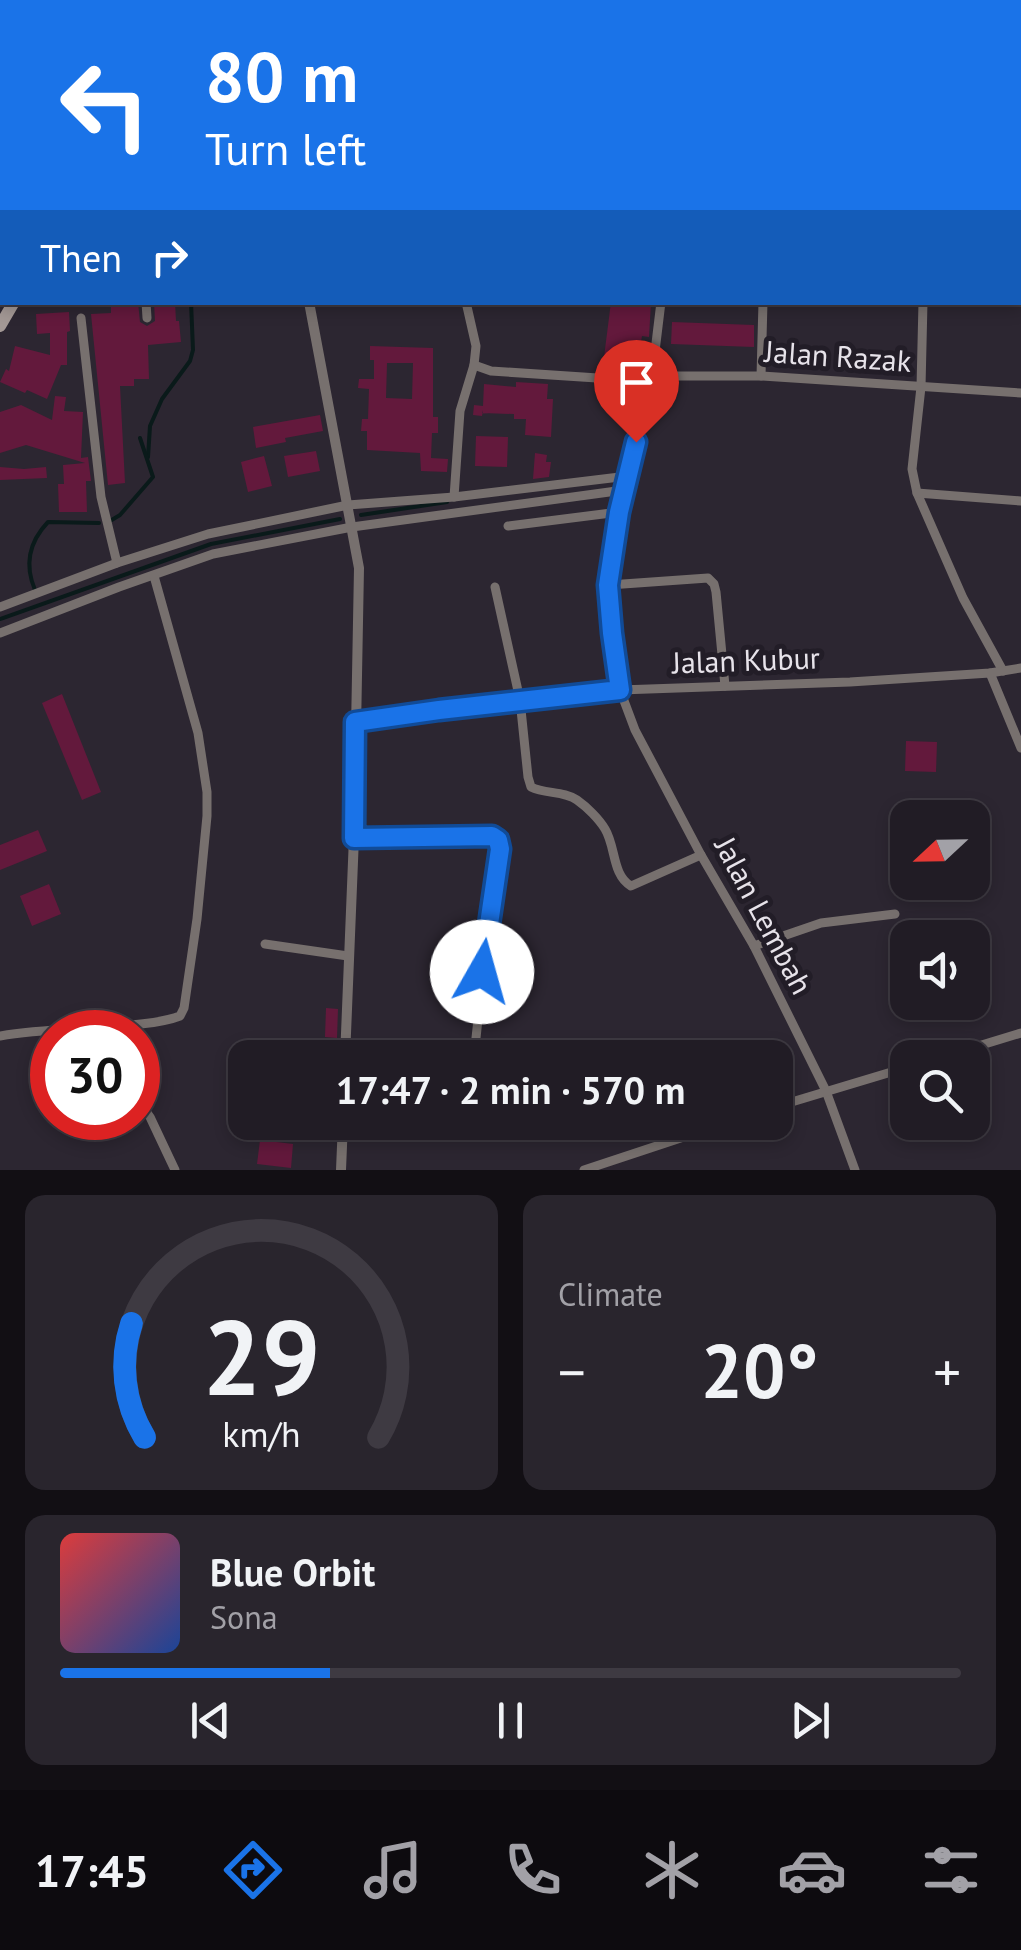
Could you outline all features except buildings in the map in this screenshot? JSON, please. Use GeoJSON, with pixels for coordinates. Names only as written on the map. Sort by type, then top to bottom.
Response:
{"type":"FeatureCollection","features":[{"type":"Feature","properties":{"kind":"street"},"geometry":{"type":"LineString","coordinates":[[146,305],[147,318]]}},
{"type":"Feature","properties":{"kind":"street"},"geometry":{"type":"LineString","coordinates":[[310,305],[358,568],[354,838],[346,1040]]}},
{"type":"Feature","properties":{"kind":"street"},"geometry":{"type":"LineString","coordinates":[[454,496],[460,412],[476,346],[467,305]]}},
{"type":"Feature","properties":{"kind":"street","name":"Jalan Lembah"},"geometry":{"type":"LineString","coordinates":[[661,305],[652,376],[619,512],[608,585],[620,690],[635,730],[754,946],[826,1091],[855,1170]]}},
{"type":"Feature","properties":{"kind":"street"},"geometry":{"type":"LineString","coordinates":[[761,376],[763,305]]}},
{"type":"Feature","properties":{"kind":"street"},"geometry":{"type":"LineString","coordinates":[[923,305],[921,387],[912,469],[917,493],[963,598],[1004,671]]}},
{"type":"Feature","properties":{"kind":"street"},"geometry":{"type":"LineString","coordinates":[[82,318],[100,497],[117,563]]}},
{"type":"Feature","properties":{"kind":"street","name":"Jalan Razak"},"geometry":{"type":"LineString","coordinates":[[474,366],[644,381],[652,376],[761,376],[1021,394]]}},
{"type":"Feature","properties":{"kind":"street"},"geometry":{"type":"LineString","coordinates":[[0,607],[208,534],[348,505],[628,476]]}},
{"type":"Feature","properties":{"kind":"street"},"geometry":{"type":"LineString","coordinates":[[0,633],[213,554],[352,528],[624,490]]}},
{"type":"Feature","properties":{"kind":"street"},"geometry":{"type":"LineString","coordinates":[[917,493],[1021,501]]}},
{"type":"Feature","properties":{"kind":"street"},"geometry":{"type":"LineString","coordinates":[[541,500],[545,521]]}},
{"type":"Feature","properties":{"kind":"street"},"geometry":{"type":"LineString","coordinates":[[508,526],[619,512]]}},
{"type":"Feature","properties":{"kind":"street"},"geometry":{"type":"LineString","coordinates":[[154,576],[198,733],[208,816],[184,1008],[180,1016],[160,1021]]}},
{"type":"Feature","properties":{"kind":"street"},"geometry":{"type":"LineString","coordinates":[[608,585],[708,578],[716,592],[725,686]]}},
{"type":"Feature","properties":{"kind":"street"},"geometry":{"type":"LineString","coordinates":[[495,587],[520,700],[531,787],[576,799],[599,821],[607,832],[618,869],[631,886],[701,855]]}},
{"type":"Feature","properties":{"kind":"street","name":"Jalan Kubur"},"geometry":{"type":"LineString","coordinates":[[355,722],[620,690],[782,686],[1021,668]]}},
{"type":"Feature","properties":{"kind":"street"},"geometry":{"type":"LineString","coordinates":[[990,672],[1021,748]]}},
{"type":"Feature","properties":{"kind":"street"},"geometry":{"type":"LineString","coordinates":[[354,838],[492,836],[498,840],[476,1040]]}},
{"type":"Feature","properties":{"kind":"street"},"geometry":{"type":"LineString","coordinates":[[754,946],[821,922],[895,914]]}},
{"type":"Feature","properties":{"kind":"street"},"geometry":{"type":"LineString","coordinates":[[265,944],[348,956]]}},
{"type":"Feature","properties":{"kind":"street"},"geometry":{"type":"LineString","coordinates":[[0,1036],[30,1032]]}},
{"type":"Feature","properties":{"kind":"street"},"geometry":{"type":"LineString","coordinates":[[990,1042],[1021,1033]]}},
{"type":"Feature","properties":{"kind":"street"},"geometry":{"type":"LineString","coordinates":[[793,1102],[890,1072]]}},
{"type":"Feature","properties":{"kind":"street"},"geometry":{"type":"LineString","coordinates":[[160,1139],[175,1170]]}},
{"type":"Feature","properties":{"kind":"street"},"geometry":{"type":"LineString","coordinates":[[341,1170],[342,1140]]}},
{"type":"Feature","properties":{"kind":"street"},"geometry":{"type":"LineString","coordinates":[[584,1170],[675,1140]]}},
{"type":"Feature","properties":{"kind":"waterway"},"geometry":{"type":"LineString","coordinates":[[148,457],[150,426],[162,399],[190,361],[191,305]]}},
{"type":"Feature","properties":{"kind":"waterway"},"geometry":{"type":"LineString","coordinates":[[110,521],[153,477],[140,438]]}},
{"type":"Feature","properties":{"kind":"waterway"},"geometry":{"type":"LineString","coordinates":[[361,515],[447,502]]}},
{"type":"Feature","properties":{"kind":"waterway"},"geometry":{"type":"LineString","coordinates":[[0,619],[211,544],[340,519]]}},
{"type":"Feature","properties":{"kind":"waterway"},"geometry":{"type":"LineString","coordinates":[[35,590],[30,554],[36,537],[48,522],[99,523]]}},
{"type":"Feature","properties":{"kind":"route"},"geometry":{"type":"LineString","coordinates":[[482,972],[500,849],[498,840],[492,836],[354,838],[355,722],[620,690],[608,585],[619,512],[636,442]]}}]}
